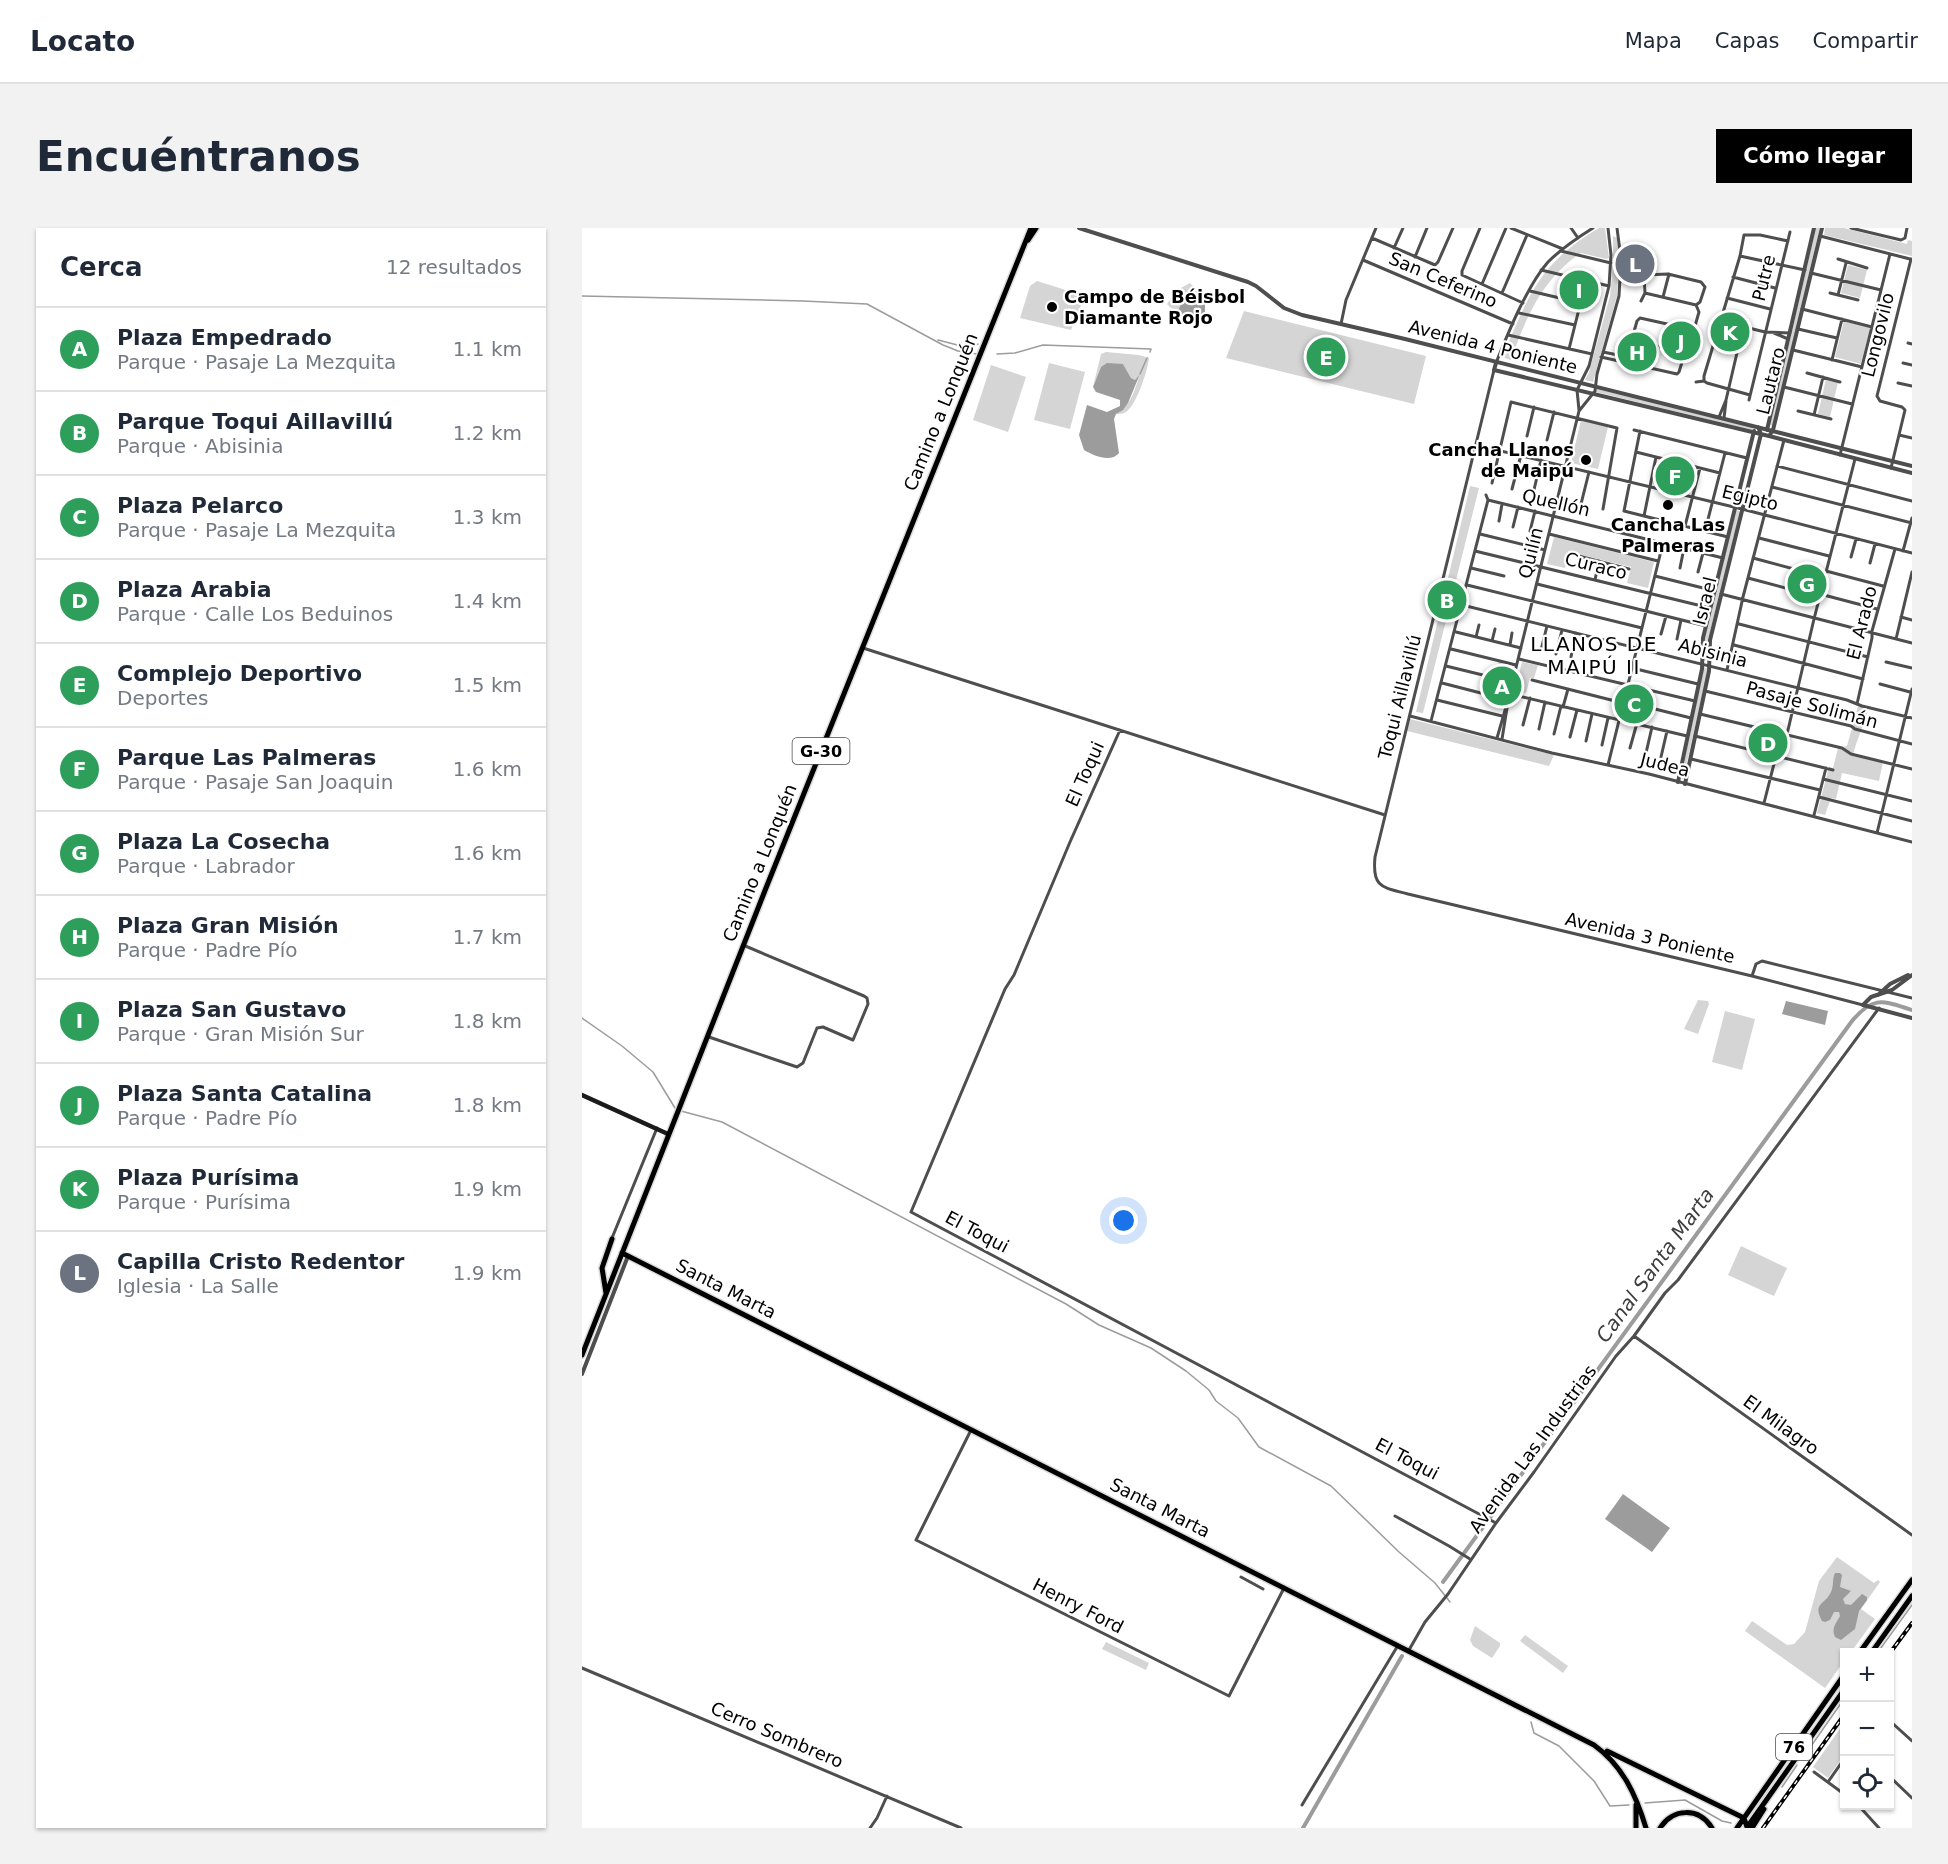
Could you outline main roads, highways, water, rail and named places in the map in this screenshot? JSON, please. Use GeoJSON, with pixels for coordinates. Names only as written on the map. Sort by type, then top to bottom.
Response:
{"type":"FeatureCollection","features":[{"type":"Feature","properties":{"kind":"main road","name":"Camino a Lonquén"},"geometry":{"type":"LineString","coordinates":[[582,1355],[606,1294],[625,1255],[668,1134],[1031,228]]}},
{"type":"Feature","properties":{"kind":"main road","name":"Camino a Lonquén"},"geometry":{"type":"LineString","coordinates":[[1023,249],[1036,228]]}},
{"type":"Feature","properties":{"kind":"main road"},"geometry":{"type":"LineString","coordinates":[[582,1095],[668,1134]]}},
{"type":"Feature","properties":{"kind":"main road"},"geometry":{"type":"LineString","coordinates":[[606,1294],[602,1268],[612,1239]]}},
{"type":"Feature","properties":{"kind":"main road","name":"Santa Marta"},"geometry":{"type":"LineString","coordinates":[[625,1255],[1594,1745],[1617,1765],[1632,1789],[1646,1828]]}},
{"type":"Feature","properties":{"kind":"main road"},"geometry":{"type":"LineString","coordinates":[[1864,1648],[1912,1580]]}},
{"type":"Feature","properties":{"kind":"main road"},"geometry":{"type":"LineString","coordinates":[[1876,1648],[1912,1596]]}},
{"type":"Feature","properties":{"kind":"main road","name":"76"},"geometry":{"type":"LineString","coordinates":[[1737,1828],[1840,1682]]}},
{"type":"Feature","properties":{"kind":"main road","name":"76"},"geometry":{"type":"LineString","coordinates":[[1749,1828],[1769,1796],[1840,1697]]}},
{"type":"Feature","properties":{"kind":"main road"},"geometry":{"type":"LineString","coordinates":[[1594,1745],[1744,1818],[1749,1828]]}},
{"type":"Feature","properties":{"kind":"main road"},"geometry":{"type":"LineString","coordinates":[[1632,1789],[1637,1815],[1636,1828]]}},
{"type":"Feature","properties":{"kind":"main road"},"geometry":{"type":"LineString","coordinates":[[1660,1828],[1669,1818],[1687,1812],[1699,1815],[1712,1828]]}},
{"type":"Feature","properties":{"kind":"waterway"},"geometry":{"type":"LineString","coordinates":[[582,296],[867,304],[943,345],[958,351],[977,354]]}},
{"type":"Feature","properties":{"kind":"waterway"},"geometry":{"type":"LineString","coordinates":[[938,340],[969,348],[978,344]]}},
{"type":"Feature","properties":{"kind":"waterway"},"geometry":{"type":"LineString","coordinates":[[997,354],[1015,353],[1043,345],[1151,349],[1150,352]]}},
{"type":"Feature","properties":{"kind":"waterway"},"geometry":{"type":"LineString","coordinates":[[1140,374],[1147,358]]}},
{"type":"Feature","properties":{"kind":"waterway","name":"Canal Santa Marta"},"geometry":{"type":"LineString","coordinates":[[1443,1582],[1852,1021],[1867,1007],[1879,1002],[1912,1010]]}},
{"type":"Feature","properties":{"kind":"waterway"},"geometry":{"type":"LineString","coordinates":[[582,1018],[622,1046],[653,1072],[675,1108]]}},
{"type":"Feature","properties":{"kind":"waterway"},"geometry":{"type":"LineString","coordinates":[[681,1111],[722,1122],[1066,1304],[1099,1325],[1151,1348],[1186,1371],[1209,1390],[1216,1401],[1238,1418],[1259,1447],[1331,1486],[1399,1552],[1435,1583],[1450,1602]]}},
{"type":"Feature","properties":{"kind":"waterway"},"geometry":{"type":"LineString","coordinates":[[1881,1648],[1912,1605]]}},
{"type":"Feature","properties":{"kind":"waterway","name":"Canal Santa Marta"},"geometry":{"type":"LineString","coordinates":[[1303,1828],[1402,1656]]}},
{"type":"Feature","properties":{"kind":"waterway"},"geometry":{"type":"LineString","coordinates":[[1802,1759],[1842,1702]]}},
{"type":"Feature","properties":{"kind":"waterway"},"geometry":{"type":"LineString","coordinates":[[1531,1722],[1534,1733],[1559,1746],[1594,1781],[1610,1806],[1629,1805]]}},
{"type":"Feature","properties":{"kind":"waterway"},"geometry":{"type":"LineString","coordinates":[[1782,1787],[1797,1765]]}},
{"type":"Feature","properties":{"kind":"waterway"},"geometry":{"type":"LineString","coordinates":[[1645,1803],[1685,1800],[1722,1821],[1731,1823]]}},
{"type":"Feature","properties":{"kind":"railway"},"geometry":{"type":"LineString","coordinates":[[1894,1648],[1912,1623]]}},
{"type":"Feature","properties":{"kind":"railway"},"geometry":{"type":"LineString","coordinates":[[1763,1828],[1840,1721]]}},
{"type":"Feature","properties":{"kind":"place","name":"Capilla Cristo Redentor"},"geometry":{"type":"Point","coordinates":[1635,264]}},
{"type":"Feature","properties":{"kind":"place","name":"Plaza San Gustavo"},"geometry":{"type":"Point","coordinates":[1579,290]}},
{"type":"Feature","properties":{"kind":"place","name":"Campo de Béisbol Diamante Rojo"},"geometry":{"type":"Point","coordinates":[1052,307]}},
{"type":"Feature","properties":{"kind":"place","name":"Plaza Purísima"},"geometry":{"type":"Point","coordinates":[1730,332]}},
{"type":"Feature","properties":{"kind":"place","name":"Plaza Santa Catalina"},"geometry":{"type":"Point","coordinates":[1681,341]}},
{"type":"Feature","properties":{"kind":"place","name":"Plaza Gran Misión"},"geometry":{"type":"Point","coordinates":[1637,352]}},
{"type":"Feature","properties":{"kind":"place","name":"Complejo Deportivo"},"geometry":{"type":"Point","coordinates":[1326,357]}},
{"type":"Feature","properties":{"kind":"place","name":"Cancha Llanos de Maipú"},"geometry":{"type":"Point","coordinates":[1586,460]}},
{"type":"Feature","properties":{"kind":"place","name":"Parque Las Palmeras"},"geometry":{"type":"Point","coordinates":[1675,476]}},
{"type":"Feature","properties":{"kind":"place","name":"Cancha Las Palmeras"},"geometry":{"type":"Point","coordinates":[1668,505]}},
{"type":"Feature","properties":{"kind":"place","name":"Plaza La Cosecha"},"geometry":{"type":"Point","coordinates":[1807,584]}},
{"type":"Feature","properties":{"kind":"place","name":"Parque Toqui Aillavillú"},"geometry":{"type":"Point","coordinates":[1447,600]}},
{"type":"Feature","properties":{"kind":"place","name":"Plaza Empedrado"},"geometry":{"type":"Point","coordinates":[1502,686]}},
{"type":"Feature","properties":{"kind":"place","name":"Plaza Pelarco"},"geometry":{"type":"Point","coordinates":[1634,704]}},
{"type":"Feature","properties":{"kind":"place","name":"Plaza Arabia"},"geometry":{"type":"Point","coordinates":[1768,743]}},
{"type":"Feature","properties":{"kind":"district","name":"LLANOS DE MAIPÚ II"},"geometry":{"type":"Point","coordinates":[1594,656]}}]}
